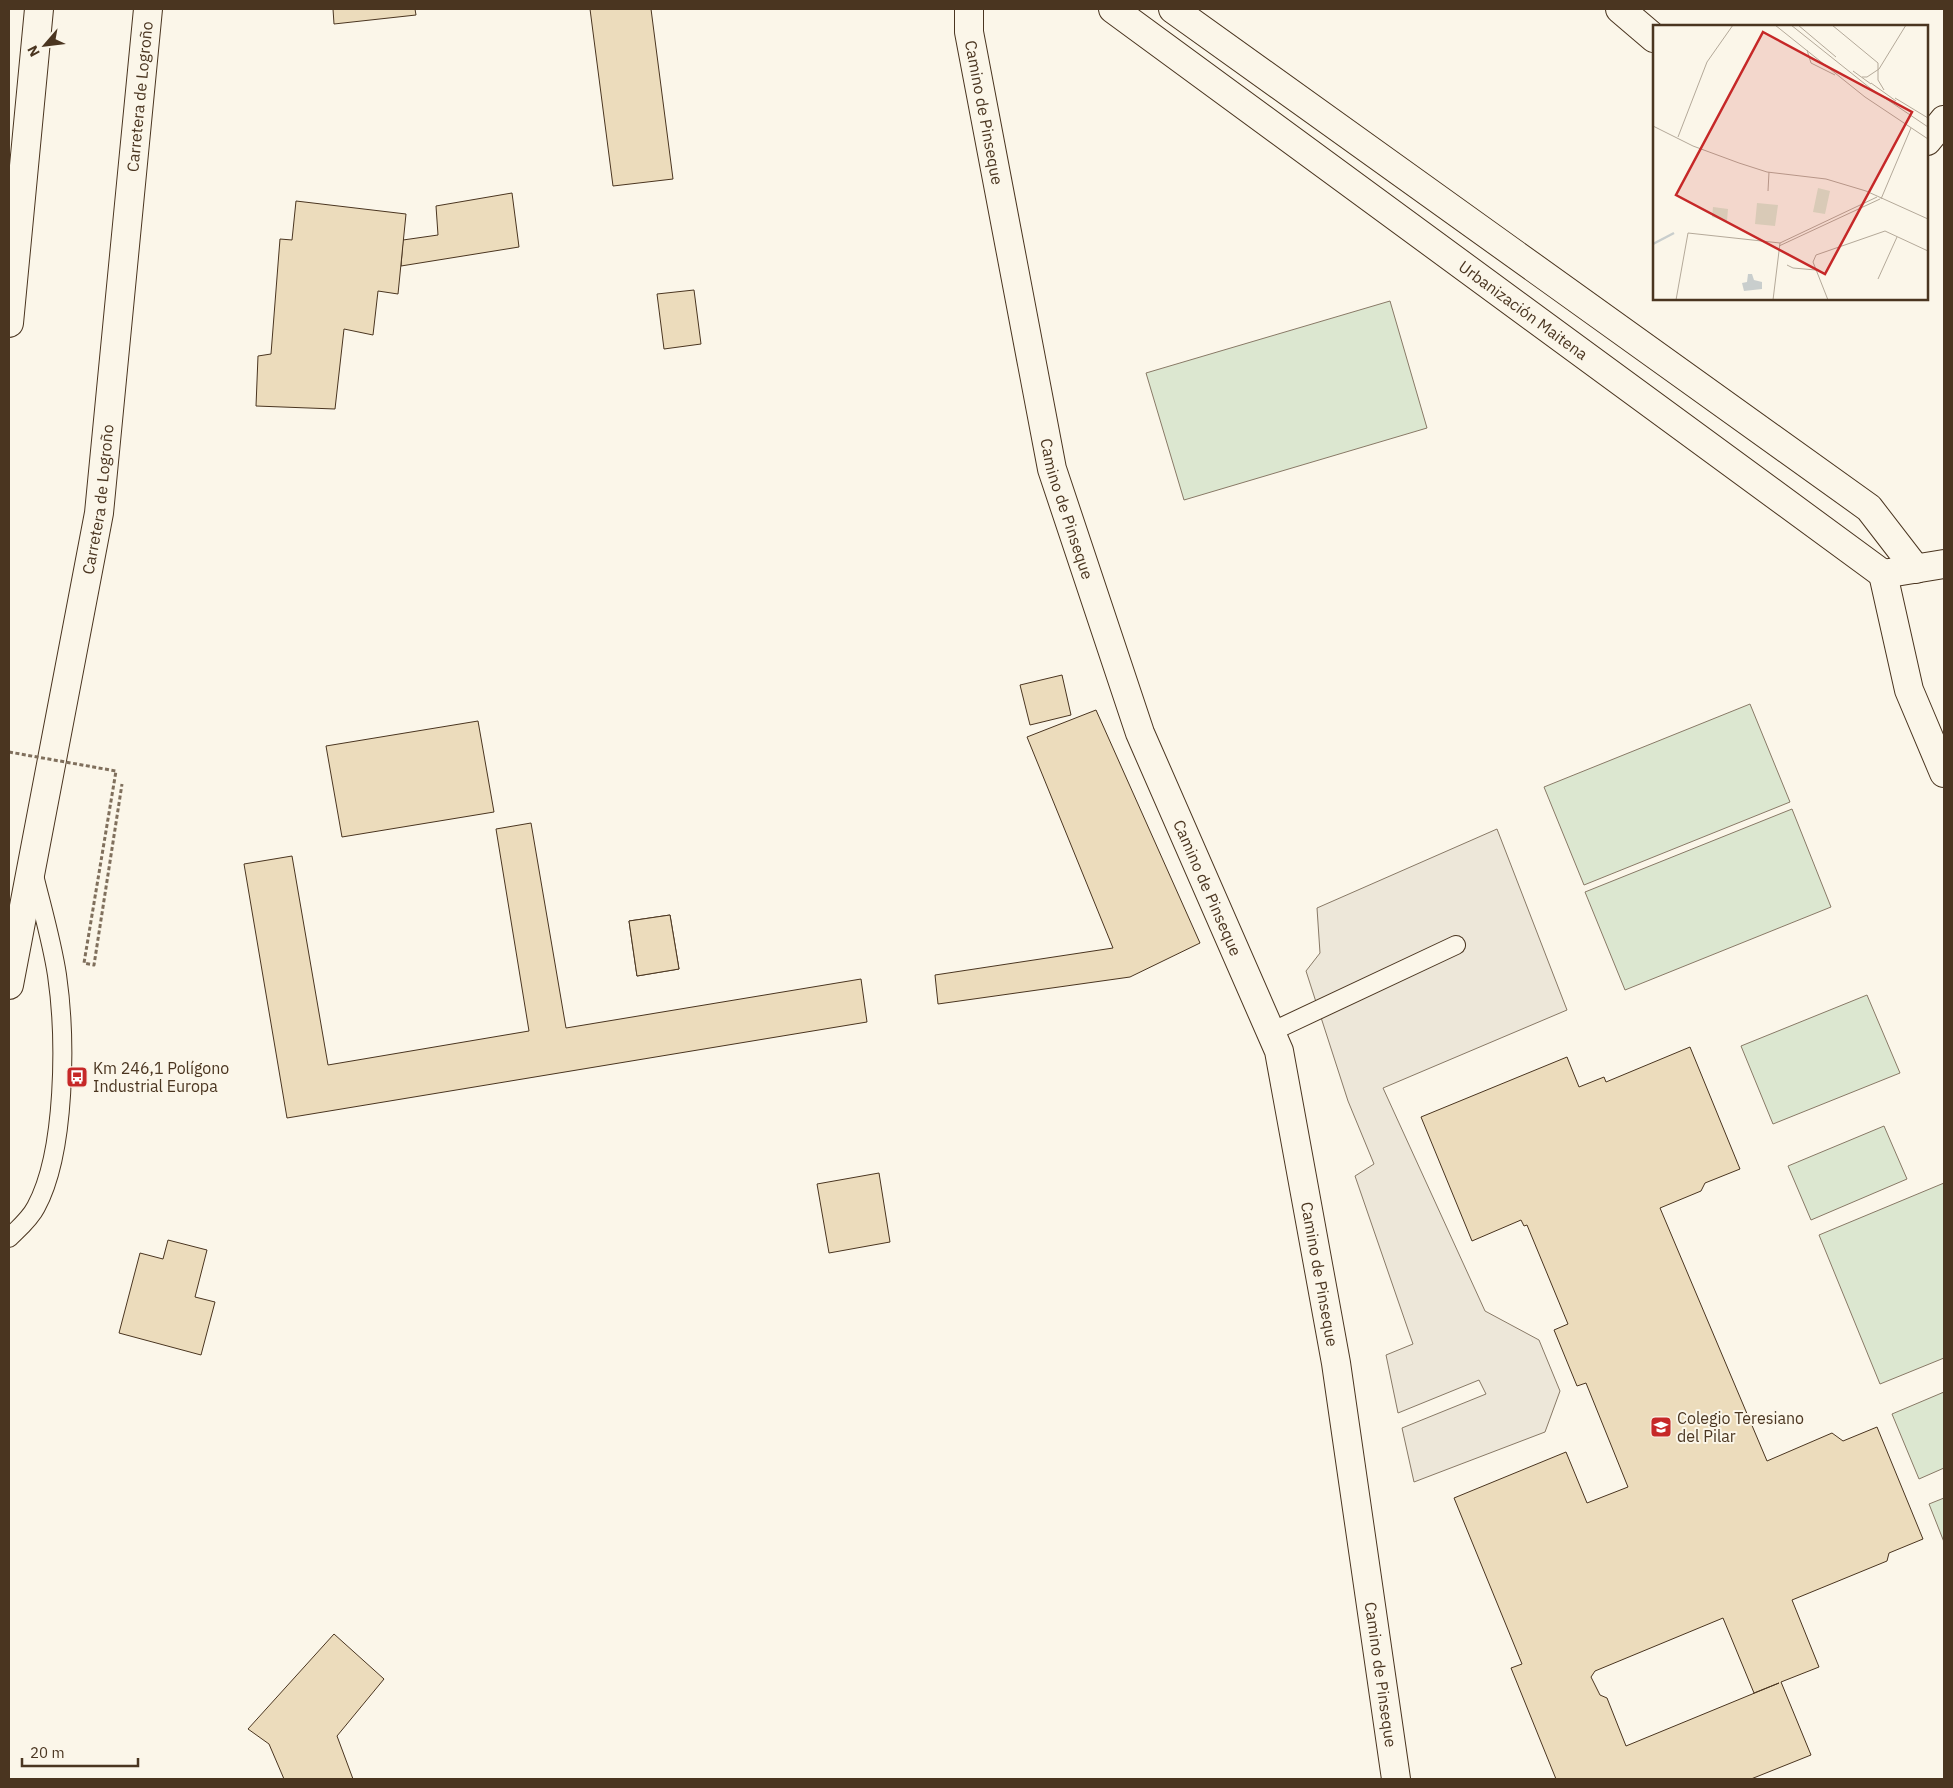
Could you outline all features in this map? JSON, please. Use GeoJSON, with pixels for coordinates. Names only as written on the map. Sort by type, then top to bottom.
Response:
{"type":"FeatureCollection","features":[{"type":"Feature","properties":{"kind":"main road"},"geometry":{"type":"LineString","coordinates":[[9,323],[39,9]]}},
{"type":"Feature","properties":{"kind":"main road","name":"Carretera de Logroño"},"geometry":{"type":"LineString","coordinates":[[9,985],[99,513],[148,9]]}},
{"type":"Feature","properties":{"kind":"main road","name":"Camino de Pinseque"},"geometry":{"type":"LineString","coordinates":[[969,9],[969,32],[1052,469],[1140,734],[1279,1051],[1336,1362],[1396,1779]]}},
{"type":"Feature","properties":{"kind":"main road","name":"Urbanización Maitena"},"geometry":{"type":"LineString","coordinates":[[1113,9],[1883,574]]}},
{"type":"Feature","properties":{"kind":"main road"},"geometry":{"type":"LineString","coordinates":[[1173,9],[1869,508],[1916,569]]}},
{"type":"Feature","properties":{"kind":"main road"},"geometry":{"type":"LineString","coordinates":[[1620,9],[1653,37]]}},
{"type":"Feature","properties":{"kind":"main road"},"geometry":{"type":"LineString","coordinates":[[1928,140],[1944,120]]}},
{"type":"Feature","properties":{"kind":"main road"},"geometry":{"type":"LineString","coordinates":[[1944,564],[1883,574],[1909,690],[1944,773]]}},
{"type":"Feature","properties":{"kind":"lane"},"geometry":{"type":"LineString","coordinates":[[9,1238],[36,1208],[48,1179],[58,1121],[62,1081],[57,975],[32,864]]}},
{"type":"Feature","properties":{"kind":"lane"},"geometry":{"type":"LineString","coordinates":[[1270,1032],[1456,945]]}},
{"type":"Feature","properties":{"kind":"path"},"geometry":{"type":"LineString","coordinates":[[9,752],[116,770],[84,963],[94,965],[122,784]]}},
{"type":"Feature","properties":{"kind":"green space"},"geometry":{"type":"Polygon","coordinates":[[[1390,301],[1427,428],[1184,500],[1146,373],[1390,301]]]}},
{"type":"Feature","properties":{"kind":"green space"},"geometry":{"type":"Polygon","coordinates":[[[1750,704],[1790,802],[1584,885],[1544,787],[1750,704]]]}},
{"type":"Feature","properties":{"kind":"green space"},"geometry":{"type":"Polygon","coordinates":[[[1792,809],[1831,907],[1625,990],[1585,892],[1792,809]]]}},
{"type":"Feature","properties":{"kind":"green space"},"geometry":{"type":"Polygon","coordinates":[[[1867,995],[1900,1073],[1773,1124],[1741,1046],[1867,995]]]}},
{"type":"Feature","properties":{"kind":"green space"},"geometry":{"type":"Polygon","coordinates":[[[1884,1126],[1907,1179],[1811,1220],[1788,1166],[1884,1126]]]}},
{"type":"Feature","properties":{"kind":"green space"},"geometry":{"type":"Polygon","coordinates":[[[1944,1183],[1944,1358],[1880,1384],[1819,1235],[1944,1183]]]}},
{"type":"Feature","properties":{"kind":"green space"},"geometry":{"type":"Polygon","coordinates":[[[1944,1392],[1944,1468],[1919,1479],[1892,1414],[1944,1392]]]}},
{"type":"Feature","properties":{"kind":"green space"},"geometry":{"type":"Polygon","coordinates":[[[1944,1498],[1944,1542],[1929,1504],[1944,1498]]]}},
{"type":"Feature","properties":{"kind":"shaded area"},"geometry":{"type":"Polygon","coordinates":[[[1497,829],[1567,1010],[1383,1088],[1485,1311],[1539,1340],[1560,1391],[1545,1432],[1414,1482],[1402,1428],[1486,1394],[1479,1380],[1398,1413],[1386,1355],[1413,1344],[1355,1176],[1374,1164],[1348,1101],[1306,971],[1320,953],[1317,908],[1497,829]]]}},
{"type":"Feature","properties":{"kind":"building"},"geometry":{"type":"Polygon","coordinates":[[[333,9],[415,9],[416,15],[334,24],[333,9]]]}},
{"type":"Feature","properties":{"kind":"building"},"geometry":{"type":"Polygon","coordinates":[[[590,9],[651,9],[673,179],[613,186],[590,9]]]}},
{"type":"Feature","properties":{"kind":"building"},"geometry":{"type":"Polygon","coordinates":[[[512,193],[519,247],[401,266],[403,240],[438,235],[436,206],[512,193]]]}},
{"type":"Feature","properties":{"kind":"building"},"geometry":{"type":"Polygon","coordinates":[[[296,201],[406,214],[398,294],[378,291],[373,335],[344,329],[335,409],[256,406],[258,356],[271,354],[280,239],[292,240],[296,201]]]}},
{"type":"Feature","properties":{"kind":"building"},"geometry":{"type":"Polygon","coordinates":[[[694,290],[701,344],[664,349],[657,294],[694,290]]]}},
{"type":"Feature","properties":{"kind":"building"},"geometry":{"type":"Polygon","coordinates":[[[1062,675],[1071,715],[1030,725],[1020,685],[1062,675]]]}},
{"type":"Feature","properties":{"kind":"building"},"geometry":{"type":"Polygon","coordinates":[[[1096,710],[1200,943],[1130,977],[938,1004],[935,975],[1113,948],[1027,737],[1096,710]]]}},
{"type":"Feature","properties":{"kind":"building"},"geometry":{"type":"Polygon","coordinates":[[[478,721],[494,812],[342,837],[326,746],[478,721]]]}},
{"type":"Feature","properties":{"kind":"building"},"geometry":{"type":"Polygon","coordinates":[[[531,823],[566,1028],[861,979],[867,1022],[287,1118],[244,864],[292,856],[328,1065],[529,1031],[496,829],[531,823]]]}},
{"type":"Feature","properties":{"kind":"building"},"geometry":{"type":"Polygon","coordinates":[[[670,915],[679,969],[637,976],[629,921],[670,915]]]}},
{"type":"Feature","properties":{"kind":"building"},"geometry":{"type":"Polygon","coordinates":[[[670,915],[679,969],[637,976],[629,921],[670,915]]]}},
{"type":"Feature","properties":{"kind":"building"},"geometry":{"type":"Polygon","coordinates":[[[1690,1047],[1740,1169],[1705,1183],[1701,1191],[1660,1208],[1767,1461],[1832,1433],[1843,1441],[1877,1427],[1923,1539],[1889,1553],[1887,1561],[1792,1600],[1819,1667],[1781,1682],[1811,1755],[1751,1779],[1556,1779],[1511,1668],[1522,1664],[1454,1498],[1566,1452],[1587,1503],[1628,1487],[1586,1383],[1577,1386],[1554,1330],[1568,1324],[1527,1225],[1524,1226],[1521,1220],[1472,1241],[1421,1117],[1567,1057],[1579,1087],[1604,1077],[1606,1082],[1690,1047]],[[1723,1618],[1595,1671],[1591,1677],[1600,1695],[1607,1698],[1626,1746],[1779,1683],[1754,1693],[1723,1618]]]}},
{"type":"Feature","properties":{"kind":"building"},"geometry":{"type":"Polygon","coordinates":[[[879,1173],[890,1242],[829,1253],[817,1184],[879,1173]]]}},
{"type":"Feature","properties":{"kind":"building"},"geometry":{"type":"Polygon","coordinates":[[[168,1240],[207,1250],[195,1297],[215,1302],[201,1355],[119,1333],[140,1253],[163,1259],[168,1240]]]}},
{"type":"Feature","properties":{"kind":"building"},"geometry":{"type":"Polygon","coordinates":[[[334,1634],[384,1679],[337,1736],[353,1779],[284,1779],[269,1744],[248,1729],[334,1634]]]}},
{"type":"Feature","properties":{"kind":"place","name":"Km 246,1 Polígono Industrial Europa"},"geometry":{"type":"Point","coordinates":[77,1077]}},
{"type":"Feature","properties":{"kind":"place","name":"Colegio Teresiano del Pilar"},"geometry":{"type":"Point","coordinates":[1661,1427]}}]}
